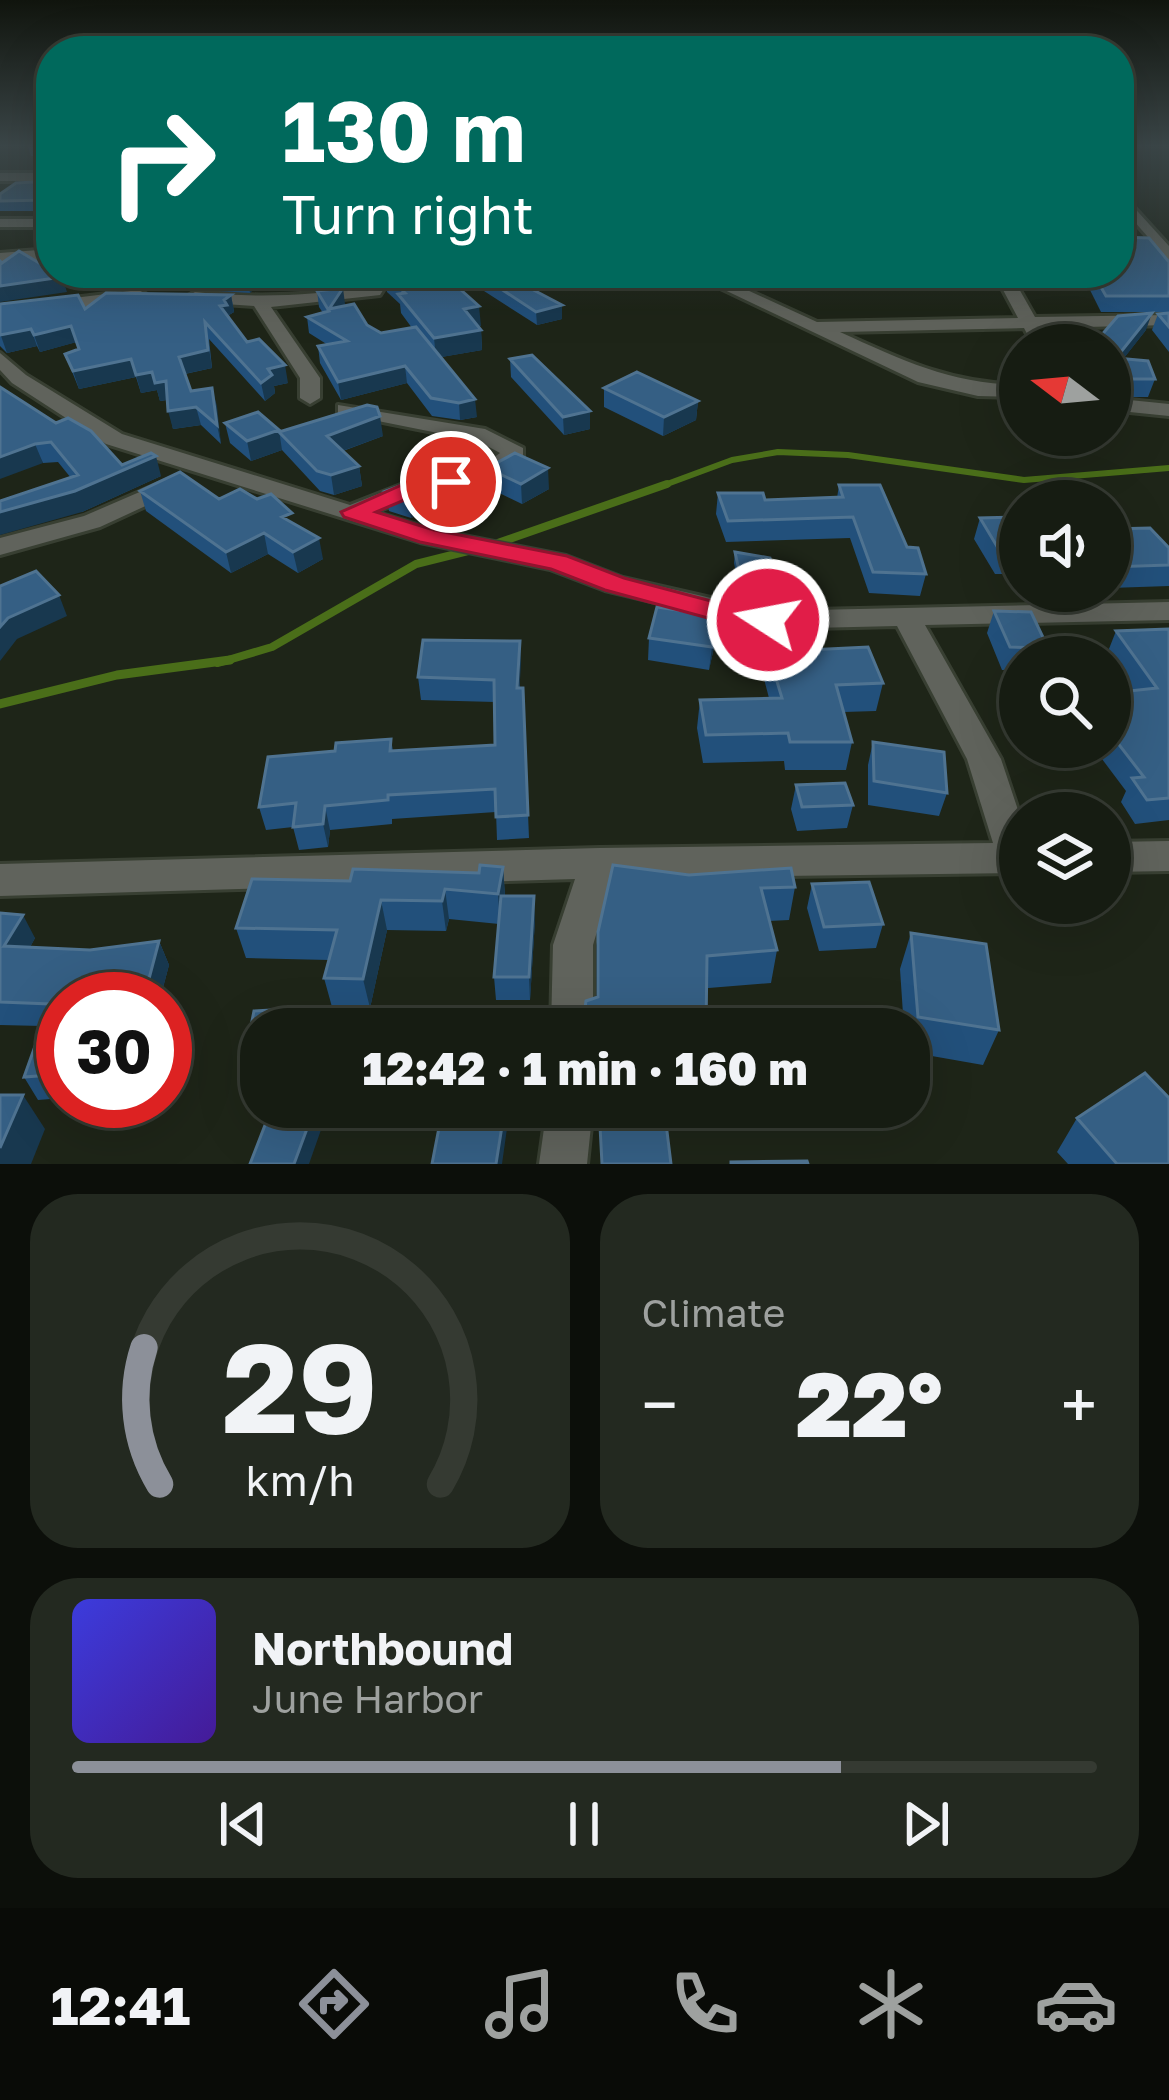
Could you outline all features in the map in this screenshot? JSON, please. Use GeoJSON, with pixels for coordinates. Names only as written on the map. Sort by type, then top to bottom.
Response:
{"type":"FeatureCollection","features":[{"type":"Feature","properties":{"kind":"street"},"geometry":{"type":"LineString","coordinates":[[1134,213],[1169,256]]}},
{"type":"Feature","properties":{"kind":"street"},"geometry":{"type":"LineString","coordinates":[[0,223],[36,223]]}},
{"type":"Feature","properties":{"kind":"street"},"geometry":{"type":"LineString","coordinates":[[0,258],[36,255]]}},
{"type":"Feature","properties":{"kind":"street"},"geometry":{"type":"LineString","coordinates":[[99,297],[112,288]]}},
{"type":"Feature","properties":{"kind":"street"},"geometry":{"type":"LineString","coordinates":[[178,295],[261,304],[376,288]]}},
{"type":"Feature","properties":{"kind":"street"},"geometry":{"type":"LineString","coordinates":[[730,288],[925,378],[999,390]]}},
{"type":"Feature","properties":{"kind":"street"},"geometry":{"type":"LineString","coordinates":[[1010,288],[1029,324]]}},
{"type":"Feature","properties":{"kind":"street"},"geometry":{"type":"LineString","coordinates":[[0,312],[99,297],[156,295]]}},
{"type":"Feature","properties":{"kind":"street"},"geometry":{"type":"LineString","coordinates":[[261,304],[310,378],[310,398]]}},
{"type":"Feature","properties":{"kind":"street"},"geometry":{"type":"LineString","coordinates":[[1076,324],[1169,320]]}},
{"type":"Feature","properties":{"kind":"street"},"geometry":{"type":"LineString","coordinates":[[817,327],[999,326]]}},
{"type":"Feature","properties":{"kind":"street"},"geometry":{"type":"LineString","coordinates":[[6,374],[114,439],[429,537],[557,562],[615,584],[730,615],[768,620],[1169,611]]}},
{"type":"Feature","properties":{"kind":"street"},"geometry":{"type":"LineString","coordinates":[[1131,406],[1169,410]]}},
{"type":"Feature","properties":{"kind":"street"},"geometry":{"type":"LineString","coordinates":[[345,409],[485,436],[515,453],[478,479],[424,484],[353,512]]}},
{"type":"Feature","properties":{"kind":"street"},"geometry":{"type":"LineString","coordinates":[[0,547],[91,522],[208,468]]}},
{"type":"Feature","properties":{"kind":"street"},"geometry":{"type":"LineString","coordinates":[[905,614],[983,759],[999,804]]}},
{"type":"Feature","properties":{"kind":"street"},"geometry":{"type":"LineString","coordinates":[[1131,857],[1169,856]]}},
{"type":"Feature","properties":{"kind":"street"},"geometry":{"type":"LineString","coordinates":[[0,880],[599,863],[999,858]]}},
{"type":"Feature","properties":{"kind":"street"},"geometry":{"type":"LineString","coordinates":[[572,1008],[573,945],[599,863]]}},
{"type":"Feature","properties":{"kind":"street"},"geometry":{"type":"LineString","coordinates":[[562,1164],[567,1128]]}},
{"type":"Feature","properties":{"kind":"building"},"geometry":{"type":"Polygon","coordinates":[[[1134,238],[1149,238],[1169,262],[1169,296],[1106,296],[1101,288],[1134,288],[1134,238]]]}},
{"type":"Feature","properties":{"kind":"building"},"geometry":{"type":"Polygon","coordinates":[[[19,251],[36,261],[36,281],[0,286],[2,263],[19,251]]]}},
{"type":"Feature","properties":{"kind":"building"},"geometry":{"type":"Polygon","coordinates":[[[343,288],[329,309],[354,304],[367,325],[381,333],[416,327],[475,399],[459,403],[431,398],[405,366],[338,382],[318,346],[347,341],[307,317],[329,311],[317,291],[343,288]]]}},
{"type":"Feature","properties":{"kind":"building"},"geometry":{"type":"Polygon","coordinates":[[[400,288],[459,288],[479,306],[464,309],[481,330],[434,338],[398,294],[405,293],[400,288]]]}},
{"type":"Feature","properties":{"kind":"building"},"geometry":{"type":"Polygon","coordinates":[[[500,288],[530,288],[562,305],[536,312],[500,288]]]}},
{"type":"Feature","properties":{"kind":"building"},"geometry":{"type":"Polygon","coordinates":[[[106,293],[231,295],[224,300],[227,305],[220,306],[247,342],[259,339],[285,365],[268,369],[272,375],[261,383],[205,322],[208,350],[179,357],[191,391],[212,388],[217,425],[196,407],[168,411],[166,381],[155,383],[152,372],[136,375],[131,359],[73,371],[65,354],[79,349],[71,326],[34,335],[31,329],[0,335],[0,304],[78,295],[85,309],[106,293]]]}},
{"type":"Feature","properties":{"kind":"building"},"geometry":{"type":"Polygon","coordinates":[[[1152,313],[1131,339],[1131,324],[1111,324],[1118,316],[1152,313]]]}},
{"type":"Feature","properties":{"kind":"building"},"geometry":{"type":"Polygon","coordinates":[[[532,355],[590,411],[563,417],[510,359],[532,355]]]}},
{"type":"Feature","properties":{"kind":"building"},"geometry":{"type":"Polygon","coordinates":[[[1131,359],[1148,361],[1155,379],[1131,379],[1131,359]]]}},
{"type":"Feature","properties":{"kind":"building"},"geometry":{"type":"Polygon","coordinates":[[[637,372],[698,401],[664,417],[604,388],[637,372]]]}},
{"type":"Feature","properties":{"kind":"building"},"geometry":{"type":"Polygon","coordinates":[[[0,387],[56,423],[68,418],[91,431],[122,465],[151,453],[156,456],[75,491],[0,512],[0,501],[78,475],[51,442],[0,457],[0,387]]]}},
{"type":"Feature","properties":{"kind":"building"},"geometry":{"type":"Polygon","coordinates":[[[367,405],[377,407],[380,416],[327,436],[359,466],[331,475],[317,471],[279,432],[367,405]]]}},
{"type":"Feature","properties":{"kind":"building"},"geometry":{"type":"Polygon","coordinates":[[[258,412],[279,430],[247,441],[225,423],[258,412]]]}},
{"type":"Feature","properties":{"kind":"building"},"geometry":{"type":"Polygon","coordinates":[[[515,453],[548,468],[521,484],[487,468],[515,453]]]}},
{"type":"Feature","properties":{"kind":"building"},"geometry":{"type":"Polygon","coordinates":[[[180,472],[219,499],[240,489],[257,499],[271,494],[292,513],[282,517],[319,538],[293,552],[264,533],[226,552],[140,491],[180,472]]]}},
{"type":"Feature","properties":{"kind":"building"},"geometry":{"type":"Polygon","coordinates":[[[429,475],[451,488],[429,498],[420,492],[408,497],[386,491],[429,475]]]}},
{"type":"Feature","properties":{"kind":"building"},"geometry":{"type":"Polygon","coordinates":[[[839,485],[880,485],[907,547],[918,548],[926,574],[873,572],[853,517],[728,521],[718,493],[763,493],[765,500],[843,497],[839,485]]]}},
{"type":"Feature","properties":{"kind":"building"},"geometry":{"type":"Polygon","coordinates":[[[980,518],[999,518],[999,550],[980,518]]]}},
{"type":"Feature","properties":{"kind":"building"},"geometry":{"type":"Polygon","coordinates":[[[1131,528],[1150,528],[1169,548],[1169,565],[1131,566],[1131,528]]]}},
{"type":"Feature","properties":{"kind":"building"},"geometry":{"type":"Polygon","coordinates":[[[735,552],[770,558],[779,594],[743,589],[735,552]]]}},
{"type":"Feature","properties":{"kind":"building"},"geometry":{"type":"Polygon","coordinates":[[[36,571],[59,595],[8,618],[0,627],[0,586],[36,571]]]}},
{"type":"Feature","properties":{"kind":"building"},"geometry":{"type":"Polygon","coordinates":[[[657,607],[718,616],[712,647],[649,638],[657,607]]]}},
{"type":"Feature","properties":{"kind":"building"},"geometry":{"type":"Polygon","coordinates":[[[994,611],[1031,612],[1042,636],[1005,636],[994,611]]]}},
{"type":"Feature","properties":{"kind":"building"},"geometry":{"type":"Polygon","coordinates":[[[1169,629],[1169,798],[1147,800],[1132,778],[1144,777],[1131,760],[1131,691],[1157,688],[1131,652],[1131,636],[1120,636],[1116,631],[1169,629]]]}},
{"type":"Feature","properties":{"kind":"building"},"geometry":{"type":"Polygon","coordinates":[[[423,640],[520,641],[517,688],[523,688],[528,815],[496,817],[495,789],[388,795],[388,800],[325,806],[323,824],[293,827],[296,803],[259,807],[268,757],[335,751],[336,743],[391,739],[390,751],[495,745],[494,680],[418,677],[423,640]]]}},
{"type":"Feature","properties":{"kind":"building"},"geometry":{"type":"Polygon","coordinates":[[[868,647],[883,683],[836,685],[852,742],[790,742],[788,733],[706,735],[700,700],[782,698],[768,652],[868,647]]]}},
{"type":"Feature","properties":{"kind":"building"},"geometry":{"type":"Polygon","coordinates":[[[873,742],[944,752],[947,793],[874,781],[873,742]]]}},
{"type":"Feature","properties":{"kind":"building"},"geometry":{"type":"Polygon","coordinates":[[[845,783],[853,805],[802,807],[796,785],[845,783]]]}},
{"type":"Feature","properties":{"kind":"building"},"geometry":{"type":"Polygon","coordinates":[[[480,865],[503,867],[498,894],[445,889],[442,901],[381,900],[363,979],[324,978],[337,930],[236,928],[252,879],[350,881],[353,869],[479,873],[480,865]]]}},
{"type":"Feature","properties":{"kind":"building"},"geometry":{"type":"Polygon","coordinates":[[[613,865],[689,875],[791,868],[795,887],[761,888],[777,950],[707,956],[706,1008],[585,1008],[586,1001],[598,997],[598,932],[613,865]]]}},
{"type":"Feature","properties":{"kind":"building"},"geometry":{"type":"Polygon","coordinates":[[[869,882],[883,924],[824,927],[812,884],[869,882]]]}},
{"type":"Feature","properties":{"kind":"building"},"geometry":{"type":"Polygon","coordinates":[[[501,896],[534,896],[529,977],[494,977],[501,896]]]}},
{"type":"Feature","properties":{"kind":"building"},"geometry":{"type":"Polygon","coordinates":[[[0,913],[23,915],[4,946],[90,950],[159,941],[151,972],[36,972],[36,1003],[0,1002],[0,913]]]}},
{"type":"Feature","properties":{"kind":"building"},"geometry":{"type":"Polygon","coordinates":[[[911,933],[986,944],[999,1030],[930,1019],[930,1008],[917,1008],[911,933]]]}},
{"type":"Feature","properties":{"kind":"building"},"geometry":{"type":"Polygon","coordinates":[[[36,1043],[36,1076],[24,1077],[36,1043]]]}},
{"type":"Feature","properties":{"kind":"building"},"geometry":{"type":"Polygon","coordinates":[[[1145,1073],[1169,1098],[1169,1164],[1117,1164],[1077,1118],[1145,1073]]]}},
{"type":"Feature","properties":{"kind":"building"},"geometry":{"type":"Polygon","coordinates":[[[0,1095],[23,1095],[0,1148],[0,1095]]]}},
{"type":"Feature","properties":{"kind":"building"},"geometry":{"type":"Polygon","coordinates":[[[264,1128],[307,1128],[294,1164],[250,1164],[264,1128]]]}},
{"type":"Feature","properties":{"kind":"building"},"geometry":{"type":"Polygon","coordinates":[[[439,1128],[502,1128],[496,1164],[432,1164],[439,1128]]]}},
{"type":"Feature","properties":{"kind":"building"},"geometry":{"type":"Polygon","coordinates":[[[600,1128],[667,1128],[671,1164],[602,1164],[600,1128]]]}},
{"type":"Feature","properties":{"kind":"building"},"geometry":{"type":"Polygon","coordinates":[[[731,1162],[808,1164],[731,1164],[731,1162]]]}},
{"type":"Feature","properties":{"kind":"waterway"},"geometry":{"type":"LineString","coordinates":[[659,487],[732,460],[778,452],[848,455],[1024,480],[1169,468]]}},
{"type":"Feature","properties":{"kind":"waterway"},"geometry":{"type":"LineString","coordinates":[[492,545],[667,484]]}},
{"type":"Feature","properties":{"kind":"waterway"},"geometry":{"type":"LineString","coordinates":[[227,660],[272,647],[416,564],[472,550]]}},
{"type":"Feature","properties":{"kind":"waterway"},"geometry":{"type":"LineString","coordinates":[[0,704],[117,675],[227,660]]}},
{"type":"Feature","properties":{"kind":"waterway"},"geometry":{"type":"LineString","coordinates":[[218,663],[227,660]]}},
{"type":"Feature","properties":{"kind":"route"},"geometry":{"type":"LineString","coordinates":[[451,482],[424,484],[353,512],[429,537],[557,562],[615,584],[730,615],[768,620]]}}]}
